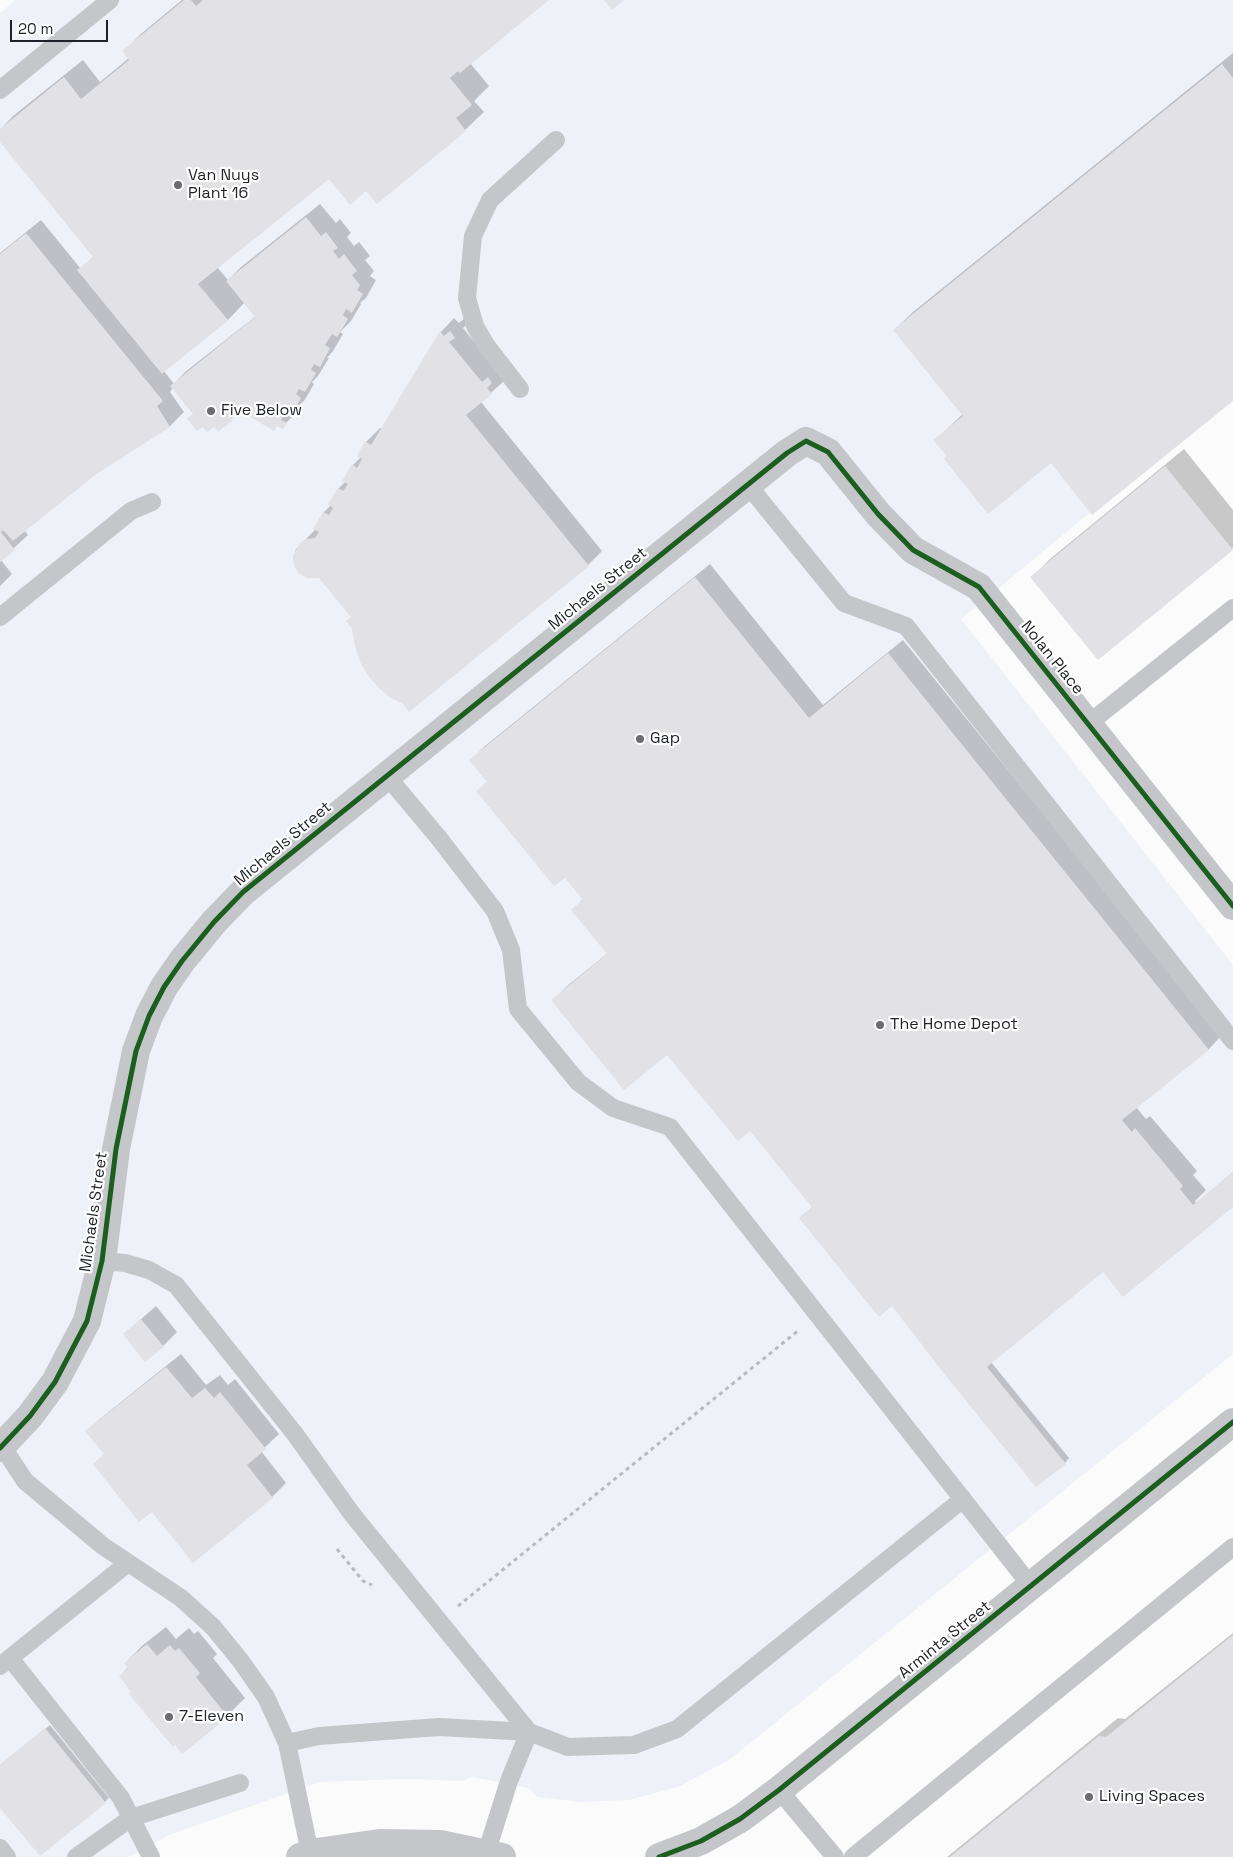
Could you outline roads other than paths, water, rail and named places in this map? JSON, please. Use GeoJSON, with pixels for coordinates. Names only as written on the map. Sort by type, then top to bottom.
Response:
{"type":"FeatureCollection","features":[{"type":"Feature","properties":{"kind":"street","name":"Michaels Street"},"geometry":{"type":"LineString","coordinates":[[1,1447],[30,1416],[55,1382],[87,1322],[102,1261],[116,1149],[136,1051],[149,1016],[164,988],[182,961],[214,922],[243,892],[786,452],[806,441],[828,452]]}},
{"type":"Feature","properties":{"kind":"street","name":"Nolan Place"},"geometry":{"type":"LineString","coordinates":[[828,452],[878,514],[913,550],[979,587],[1233,906]]}},
{"type":"Feature","properties":{"kind":"street","name":"Arminta Street"},"geometry":{"type":"LineString","coordinates":[[660,1857],[709,1837],[740,1819],[779,1790],[1233,1422]]}},
{"type":"Feature","properties":{"kind":"street"},"geometry":{"type":"LineString","coordinates":[[305,1855],[378,1843],[440,1844],[494,1855]]}},
{"type":"Feature","properties":{"kind":"lane"},"geometry":{"type":"LineString","coordinates":[[0,90],[110,0]]}},
{"type":"Feature","properties":{"kind":"lane"},"geometry":{"type":"LineString","coordinates":[[520,389],[486,345],[474,326],[467,298],[473,236],[490,200],[556,140]]}},
{"type":"Feature","properties":{"kind":"lane"},"geometry":{"type":"LineString","coordinates":[[748,484],[844,604],[906,626],[1233,1041]]}},
{"type":"Feature","properties":{"kind":"lane"},"geometry":{"type":"LineString","coordinates":[[0,617],[131,511],[152,502]]}},
{"type":"Feature","properties":{"kind":"lane"},"geometry":{"type":"LineString","coordinates":[[1088,724],[1233,608]]}},
{"type":"Feature","properties":{"kind":"lane"},"geometry":{"type":"LineString","coordinates":[[386,776],[438,836],[495,911],[511,950],[518,1008],[578,1082],[613,1108],[670,1127],[1031,1586]]}},
{"type":"Feature","properties":{"kind":"lane"},"geometry":{"type":"LineString","coordinates":[[102,1261],[125,1263],[149,1270],[176,1285],[295,1434],[352,1514],[530,1732]]}},
{"type":"Feature","properties":{"kind":"lane"},"geometry":{"type":"LineString","coordinates":[[1,1447],[25,1481],[103,1546],[181,1598],[213,1627],[240,1660],[266,1697],[287,1743],[297,1785],[305,1855]]}},
{"type":"Feature","properties":{"kind":"lane"},"geometry":{"type":"LineString","coordinates":[[287,1743],[319,1736],[439,1727],[530,1732],[568,1747],[634,1745],[677,1729],[963,1499]]}},
{"type":"Feature","properties":{"kind":"lane"},"geometry":{"type":"LineString","coordinates":[[853,1857],[1233,1547]]}},
{"type":"Feature","properties":{"kind":"lane"},"geometry":{"type":"LineString","coordinates":[[128,1563],[5,1662],[121,1798],[150,1857]]}},
{"type":"Feature","properties":{"kind":"lane"},"geometry":{"type":"LineString","coordinates":[[494,1855],[509,1781],[530,1732]]}},
{"type":"Feature","properties":{"kind":"lane"},"geometry":{"type":"LineString","coordinates":[[76,1857],[131,1818],[240,1783]]}},
{"type":"Feature","properties":{"kind":"lane"},"geometry":{"type":"LineString","coordinates":[[779,1790],[835,1857]]}},
{"type":"Feature","properties":{"kind":"lane"},"geometry":{"type":"LineString","coordinates":[[0,1848],[7,1857]]}},
{"type":"Feature","properties":{"kind":"place","name":"Van Nuys Plant 16"},"geometry":{"type":"Point","coordinates":[178,185]}},
{"type":"Feature","properties":{"kind":"place","name":"Five Below"},"geometry":{"type":"Point","coordinates":[211,411]}},
{"type":"Feature","properties":{"kind":"place","name":"Gap"},"geometry":{"type":"Point","coordinates":[640,739]}},
{"type":"Feature","properties":{"kind":"place","name":"The Home Depot"},"geometry":{"type":"Point","coordinates":[880,1025]}},
{"type":"Feature","properties":{"kind":"place","name":"7-Eleven"},"geometry":{"type":"Point","coordinates":[169,1717]}},
{"type":"Feature","properties":{"kind":"place","name":"Living Spaces"},"geometry":{"type":"Point","coordinates":[1089,1797]}}]}
